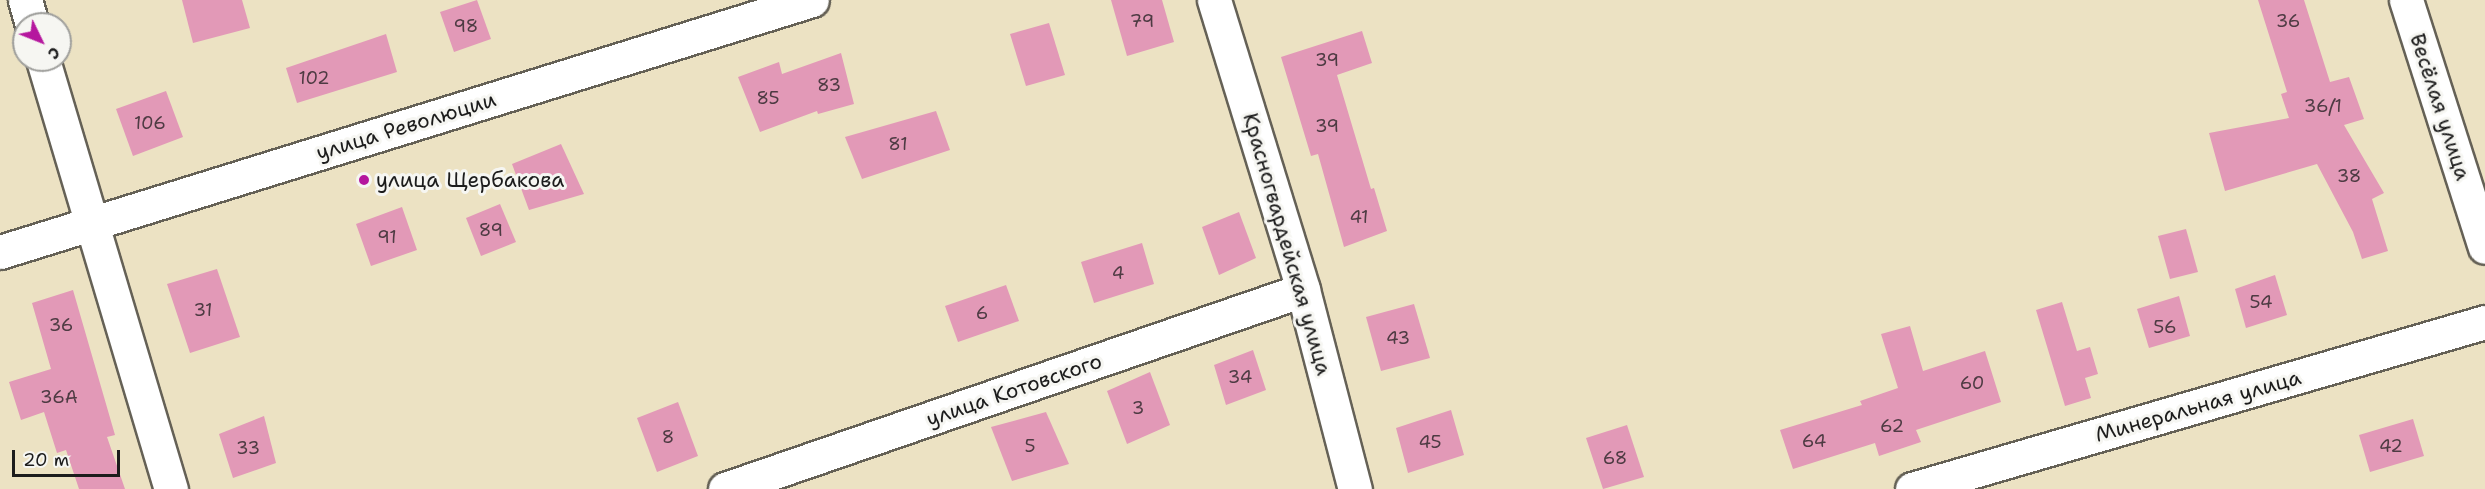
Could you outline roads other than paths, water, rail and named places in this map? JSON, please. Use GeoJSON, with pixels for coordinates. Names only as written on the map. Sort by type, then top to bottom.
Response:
{"type":"FeatureCollection","features":[{"type":"Feature","properties":{"kind":"street","name":"улица Революции"},"geometry":{"type":"LineString","coordinates":[[0,252],[812,0]]}},
{"type":"Feature","properties":{"kind":"street","name":"Красногвардейская улица"},"geometry":{"type":"LineString","coordinates":[[1214,0],[1304,290],[1355,489]]}},
{"type":"Feature","properties":{"kind":"street","name":"Весёлая улица"},"geometry":{"type":"LineString","coordinates":[[2406,0],[2485,247]]}},
{"type":"Feature","properties":{"kind":"street"},"geometry":{"type":"LineString","coordinates":[[47,72],[171,489]]}},
{"type":"Feature","properties":{"kind":"street","name":"улица Котовского"},"geometry":{"type":"LineString","coordinates":[[726,489],[1304,290]]}},
{"type":"Feature","properties":{"kind":"street","name":"Минеральная улица"},"geometry":{"type":"LineString","coordinates":[[1912,489],[2485,322]]}},
{"type":"Feature","properties":{"kind":"place","name":"улица Щербакова"},"geometry":{"type":"Point","coordinates":[364,180]}}]}
